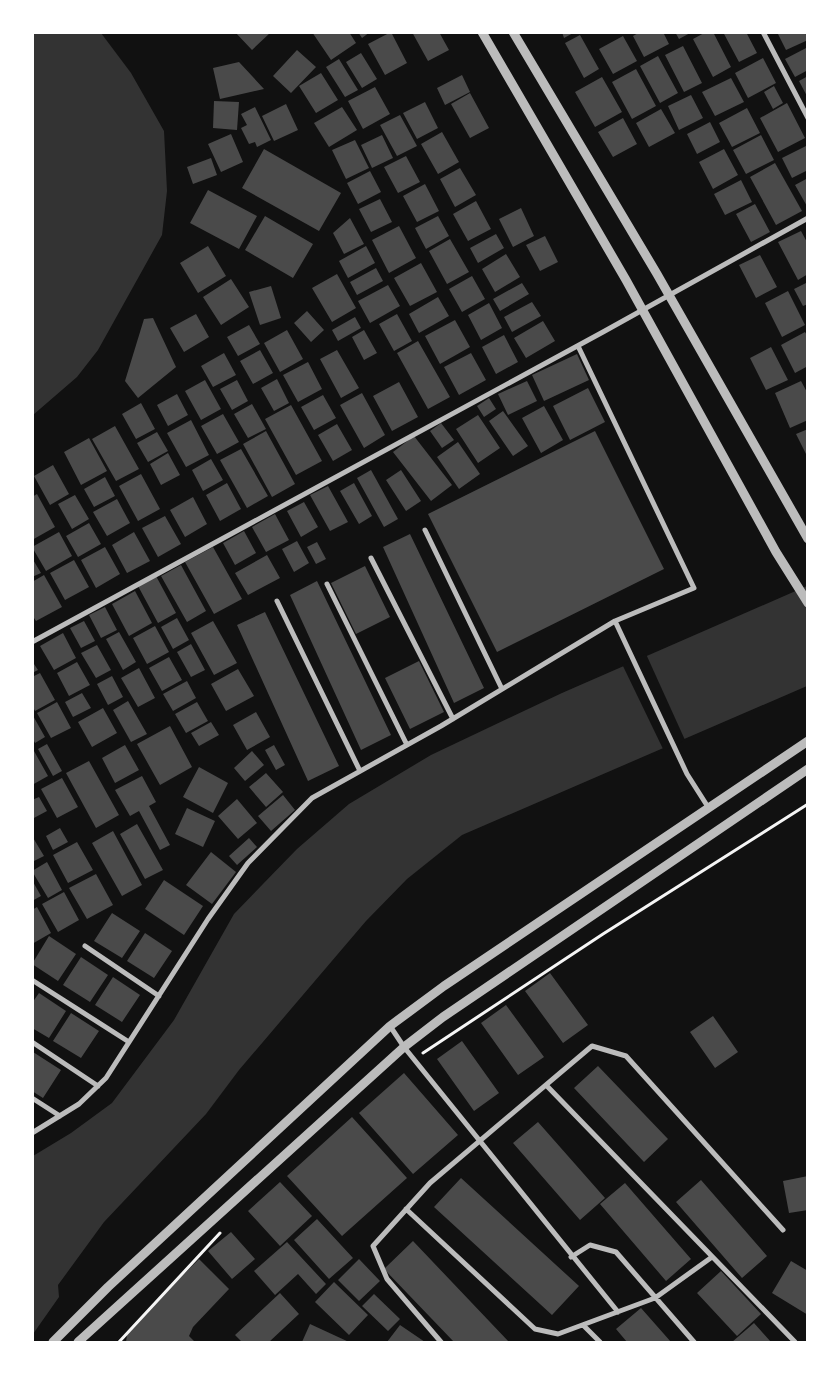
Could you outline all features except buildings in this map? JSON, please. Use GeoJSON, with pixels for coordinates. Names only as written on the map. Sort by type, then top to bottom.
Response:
{"type":"FeatureCollection","features":[{"type":"Feature","properties":{"kind":"street"},"geometry":{"type":"LineString","coordinates":[[482,32],[642,310],[776,552],[808,603]]}},
{"type":"Feature","properties":{"kind":"street"},"geometry":{"type":"LineString","coordinates":[[513,32],[669,295],[808,539]]}},
{"type":"Feature","properties":{"kind":"street"},"geometry":{"type":"LineString","coordinates":[[762,32],[808,118]]}},
{"type":"Feature","properties":{"kind":"street"},"geometry":{"type":"LineString","coordinates":[[32,642],[578,346],[808,218]]}},
{"type":"Feature","properties":{"kind":"street"},"geometry":{"type":"LineString","coordinates":[[32,1133],[79,1104],[98,1086],[129,1042],[208,919],[248,863],[312,798],[453,719],[615,621],[694,588],[578,346]]}},
{"type":"Feature","properties":{"kind":"street"},"geometry":{"type":"LineString","coordinates":[[425,530],[502,688]]}},
{"type":"Feature","properties":{"kind":"street"},"geometry":{"type":"LineString","coordinates":[[371,558],[453,719]]}},
{"type":"Feature","properties":{"kind":"street"},"geometry":{"type":"LineString","coordinates":[[327,584],[407,745]]}},
{"type":"Feature","properties":{"kind":"street"},"geometry":{"type":"LineString","coordinates":[[277,601],[360,771]]}},
{"type":"Feature","properties":{"kind":"street"},"geometry":{"type":"LineString","coordinates":[[615,621],[687,774],[708,807]]}},
{"type":"Feature","properties":{"kind":"street"},"geometry":{"type":"LineString","coordinates":[[52,1342],[108,1287],[390,1026],[444,986],[808,741]]}},
{"type":"Feature","properties":{"kind":"street"},"geometry":{"type":"LineString","coordinates":[[78,1342],[404,1047],[443,1017],[808,770]]}},
{"type":"Feature","properties":{"kind":"street"},"geometry":{"type":"LineString","coordinates":[[85,946],[159,996]]}},
{"type":"Feature","properties":{"kind":"street"},"geometry":{"type":"LineString","coordinates":[[32,980],[129,1042]]}},
{"type":"Feature","properties":{"kind":"street"},"geometry":{"type":"LineString","coordinates":[[390,1026],[404,1047],[480,1138],[571,1257],[618,1312]]}},
{"type":"Feature","properties":{"kind":"street"},"geometry":{"type":"LineString","coordinates":[[32,1042],[98,1086]]}},
{"type":"Feature","properties":{"kind":"street"},"geometry":{"type":"LineString","coordinates":[[441,1342],[387,1279],[372,1246],[430,1183],[480,1138],[592,1046],[626,1056],[783,1230]]}},
{"type":"Feature","properties":{"kind":"street"},"geometry":{"type":"LineString","coordinates":[[546,1085],[795,1342]]}},
{"type":"Feature","properties":{"kind":"street"},"geometry":{"type":"LineString","coordinates":[[32,1098],[60,1116]]}},
{"type":"Feature","properties":{"kind":"street"},"geometry":{"type":"LineString","coordinates":[[406,1210],[535,1329],[558,1334],[654,1298],[712,1257]]}},
{"type":"Feature","properties":{"kind":"street"},"geometry":{"type":"LineString","coordinates":[[571,1257],[590,1245],[616,1252],[694,1342]]}},
{"type":"Feature","properties":{"kind":"street"},"geometry":{"type":"LineString","coordinates":[[583,1324],[600,1342]]}},
{"type":"Feature","properties":{"kind":"path"},"geometry":{"type":"LineString","coordinates":[[414,1059],[603,934],[808,804]]}},
{"type":"Feature","properties":{"kind":"path"},"geometry":{"type":"LineString","coordinates":[[120,1342],[222,1232]]}},
{"type":"Feature","properties":{"kind":"shaded area"},"geometry":{"type":"Polygon","coordinates":[[[33,32],[101,33],[131,73],[164,131],[167,191],[162,235],[98,350],[77,377],[33,415],[33,32]]]}},
{"type":"Feature","properties":{"kind":"shaded area"},"geometry":{"type":"Polygon","coordinates":[[[807,586],[807,686],[462,835],[407,879],[366,921],[239,1070],[206,1114],[104,1222],[58,1285],[59,1297],[33,1334],[33,1156],[71,1133],[112,1103],[174,1020],[234,914],[297,849],[349,804],[431,755],[562,693],[807,586]]]}},
{"type":"Feature","properties":{"kind":"pier"},"geometry":{"type":"Polygon","coordinates":[[[646,654],[685,740],[664,751],[622,664],[646,654]]]}}]}
